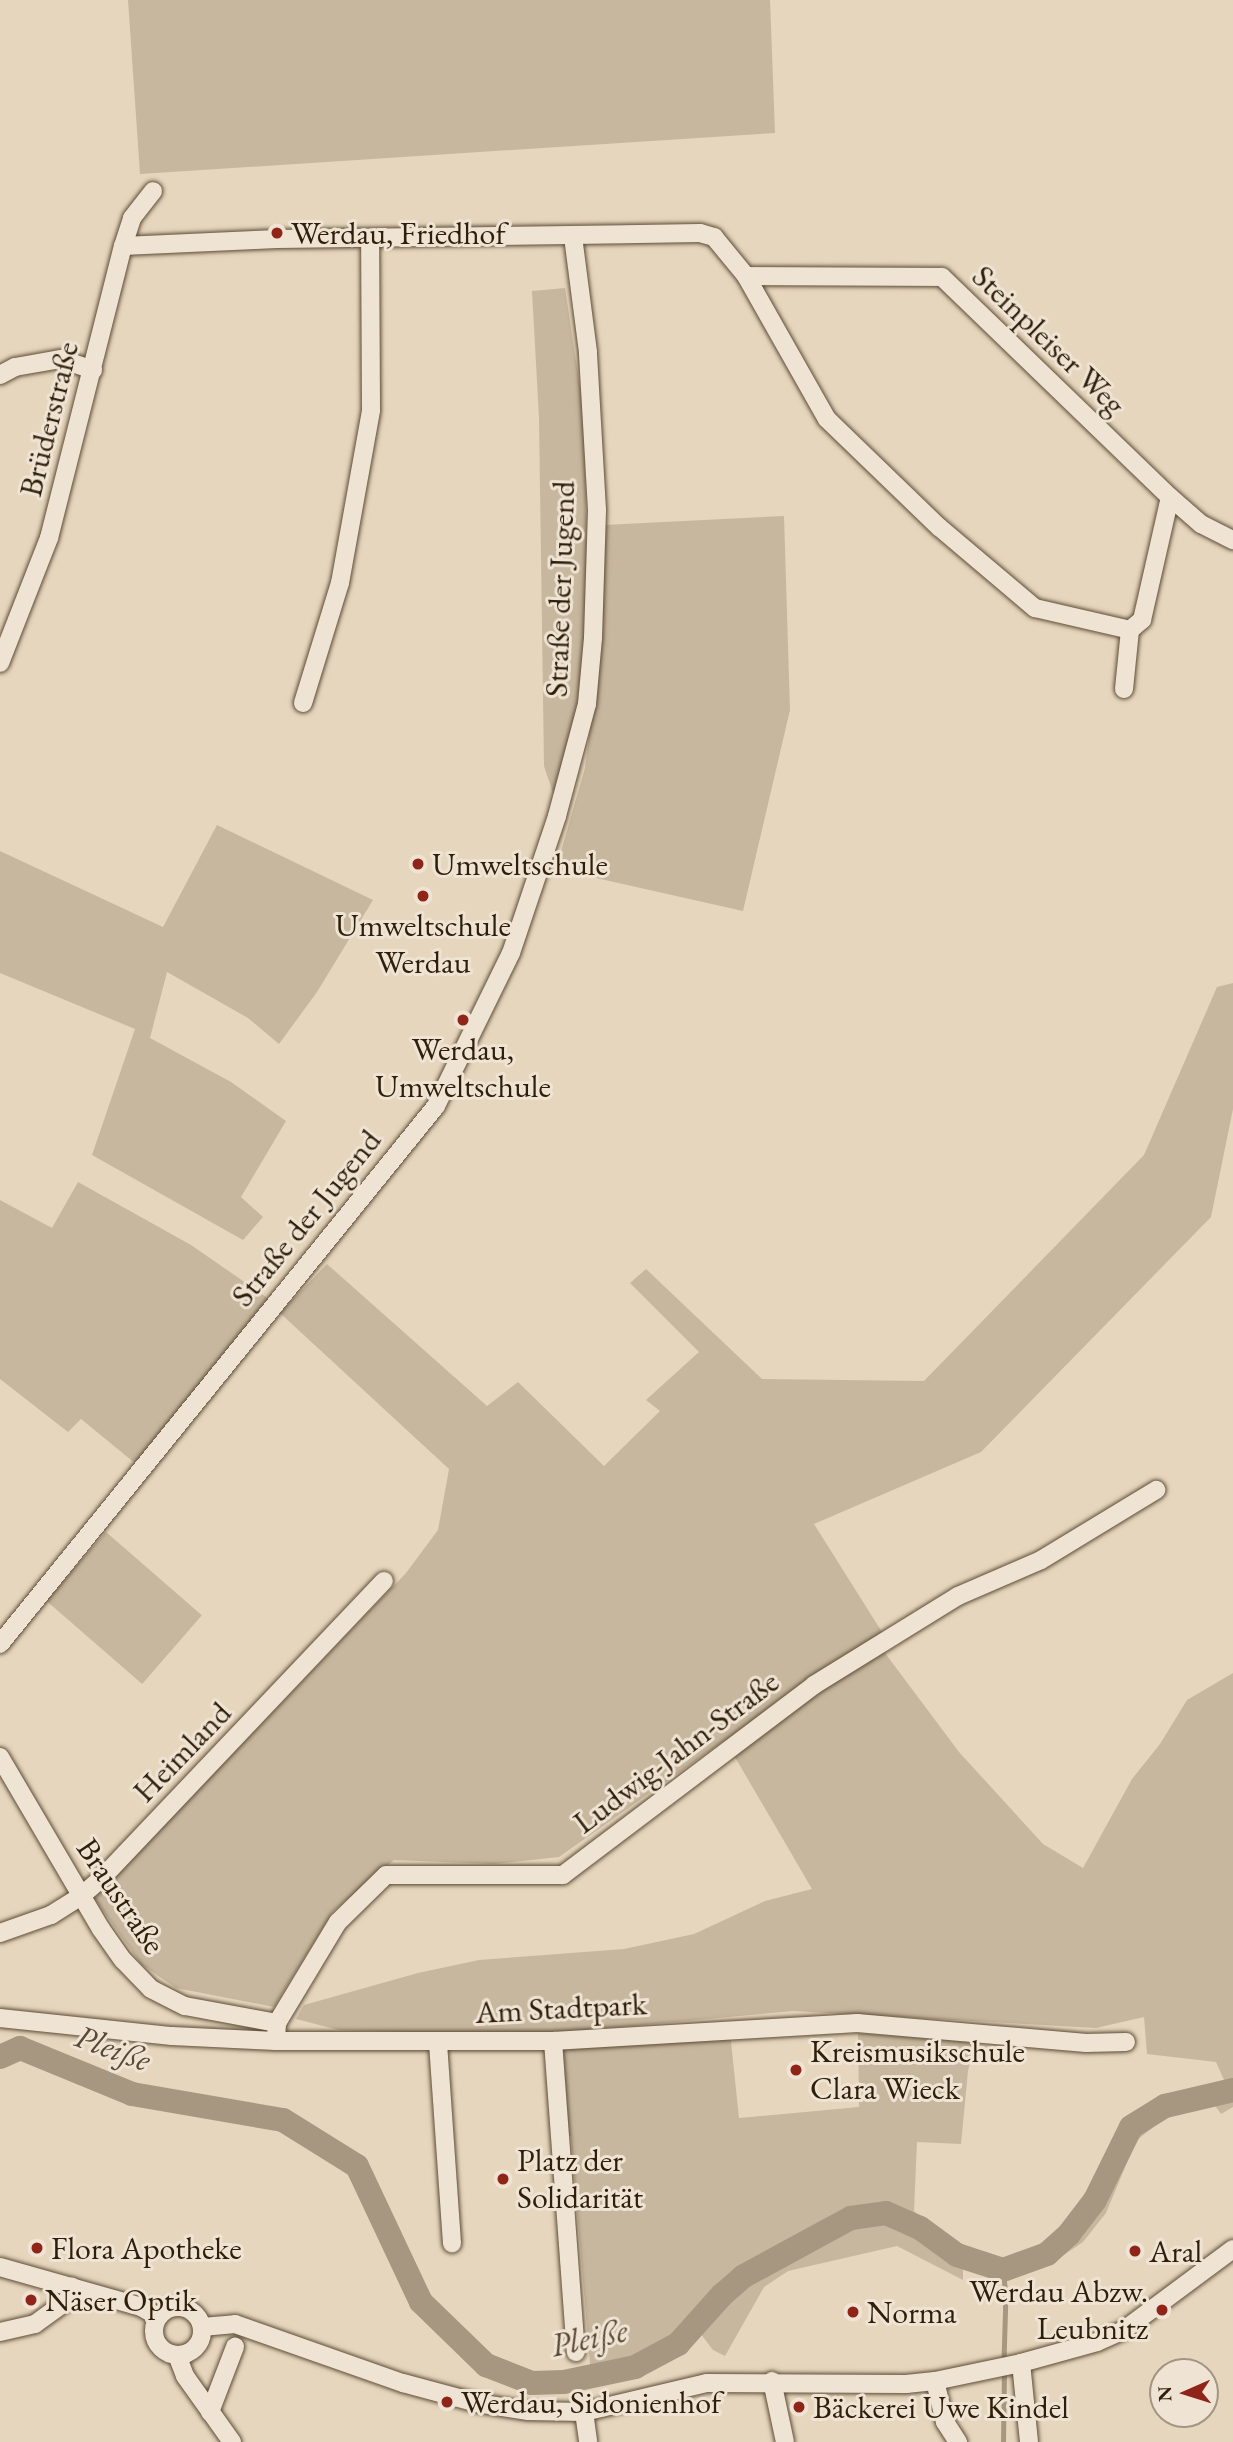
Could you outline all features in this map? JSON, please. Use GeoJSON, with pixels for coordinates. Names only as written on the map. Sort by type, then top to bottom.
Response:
{"type":"FeatureCollection","features":[{"type":"Feature","properties":{"kind":"street","name":"Brüderstraße"},"geometry":{"type":"LineString","coordinates":[[0,663],[49,538],[132,218],[153,191]]}},
{"type":"Feature","properties":{"kind":"street"},"geometry":{"type":"LineString","coordinates":[[123,246],[277,239],[700,233],[714,237],[746,276],[827,419],[939,527],[1035,608],[1130,631]]}},
{"type":"Feature","properties":{"kind":"street","name":"Straße der Jugend"},"geometry":{"type":"LineString","coordinates":[[0,1644],[436,1105],[511,953],[557,817],[587,704],[593,638],[597,510],[589,352],[573,236]]}},
{"type":"Feature","properties":{"kind":"street"},"geometry":{"type":"LineString","coordinates":[[303,703],[340,583],[371,411],[370,239]]}},
{"type":"Feature","properties":{"kind":"street","name":"Steinpleiser Weg"},"geometry":{"type":"LineString","coordinates":[[746,276],[942,278],[1170,497],[1201,524],[1233,540]]}},
{"type":"Feature","properties":{"kind":"street"},"geometry":{"type":"LineString","coordinates":[[0,375],[15,366],[61,359],[93,370]]}},
{"type":"Feature","properties":{"kind":"street"},"geometry":{"type":"LineString","coordinates":[[1124,689],[1130,631],[1142,620],[1170,497]]}},
{"type":"Feature","properties":{"kind":"street","name":"Ludwig-Jahn-Straße"},"geometry":{"type":"LineString","coordinates":[[277,2032],[338,1922],[386,1875],[563,1875],[814,1685],[958,1596],[1041,1560],[1156,1490]]}},
{"type":"Feature","properties":{"kind":"street","name":"Heimland"},"geometry":{"type":"LineString","coordinates":[[0,1933],[51,1915],[80,1897],[168,1811],[384,1581]]}},
{"type":"Feature","properties":{"kind":"street","name":"Braustraße"},"geometry":{"type":"LineString","coordinates":[[0,1757],[80,1897],[123,1959],[151,1989],[185,2006],[277,2032]]}},
{"type":"Feature","properties":{"kind":"street","name":"Am Stadtpark"},"geometry":{"type":"LineString","coordinates":[[0,2018],[172,2036],[277,2032],[438,2043],[553,2041],[858,2022],[1086,2043],[1126,2042]]}},
{"type":"Feature","properties":{"kind":"street"},"geometry":{"type":"LineString","coordinates":[[553,2041],[576,2352]]}},
{"type":"Feature","properties":{"kind":"street"},"geometry":{"type":"LineString","coordinates":[[438,2043],[452,2244]]}},
{"type":"Feature","properties":{"kind":"street"},"geometry":{"type":"LineString","coordinates":[[202,2327],[235,2324],[415,2387],[477,2403],[528,2411],[584,2412],[692,2385],[772,2381],[906,2384],[935,2381],[1018,2364],[1097,2342],[1124,2330],[1233,2249]]}},
{"type":"Feature","properties":{"kind":"street"},"geometry":{"type":"LineString","coordinates":[[0,2267],[141,2307],[158,2317]]}},
{"type":"Feature","properties":{"kind":"street"},"geometry":{"type":"LineString","coordinates":[[0,2332],[35,2324],[68,2300],[72,2287]]}},
{"type":"Feature","properties":{"kind":"street"},"geometry":{"type":"LineString","coordinates":[[180,2306],[195,2313],[202,2327],[199,2343],[194,2349],[177,2355],[164,2351],[155,2338],[158,2317],[165,2310],[180,2306]]}},
{"type":"Feature","properties":{"kind":"street"},"geometry":{"type":"LineString","coordinates":[[210,2412],[235,2347]]}},
{"type":"Feature","properties":{"kind":"street"},"geometry":{"type":"LineString","coordinates":[[177,2355],[185,2376],[232,2442]]}},
{"type":"Feature","properties":{"kind":"street"},"geometry":{"type":"LineString","coordinates":[[1018,2364],[1029,2442]]}},
{"type":"Feature","properties":{"kind":"street"},"geometry":{"type":"LineString","coordinates":[[772,2381],[785,2442]]}},
{"type":"Feature","properties":{"kind":"street"},"geometry":{"type":"LineString","coordinates":[[935,2381],[945,2422],[958,2442]]}},
{"type":"Feature","properties":{"kind":"street"},"geometry":{"type":"LineString","coordinates":[[584,2412],[588,2442]]}},
{"type":"Feature","properties":{"kind":"shaded area"},"geometry":{"type":"Polygon","coordinates":[[[128,0],[770,0],[775,133],[140,174],[128,0]]]}},
{"type":"Feature","properties":{"kind":"shaded area"},"geometry":{"type":"Polygon","coordinates":[[[565,288],[584,414],[587,558],[584,656],[577,712],[554,796],[544,766],[539,418],[532,291],[565,288]]]}},
{"type":"Feature","properties":{"kind":"shaded area"},"geometry":{"type":"Polygon","coordinates":[[[784,516],[790,710],[743,911],[556,869],[585,768],[600,647],[604,525],[784,516]]]}},
{"type":"Feature","properties":{"kind":"shaded area"},"geometry":{"type":"Polygon","coordinates":[[[217,825],[373,900],[317,992],[279,1044],[248,1018],[167,972],[150,1038],[231,1082],[286,1121],[241,1197],[263,1217],[243,1240],[92,1155],[135,1029],[0,973],[0,851],[163,927],[217,825]]]}},
{"type":"Feature","properties":{"kind":"shaded area"},"geometry":{"type":"Polygon","coordinates":[[[1233,983],[1233,1109],[1211,1217],[981,1452],[814,1524],[887,1640],[879,1645],[959,1752],[1043,1844],[1083,1868],[1132,1779],[1160,1744],[1187,1700],[1233,1673],[1233,2107],[1221,2114],[1213,2103],[1180,2111],[1157,2124],[1136,2141],[1106,2213],[1083,2242],[1052,2263],[1007,2277],[963,2262],[963,2280],[897,2246],[788,2271],[764,2287],[725,2356],[713,2350],[694,2325],[678,2344],[635,2367],[591,2376],[571,2136],[562,2136],[553,2041],[730,2032],[739,2118],[859,2107],[858,2033],[974,2042],[968,2071],[961,2144],[917,2142],[914,2211],[948,2242],[973,2254],[1007,2261],[1038,2250],[1058,2237],[1081,2207],[1117,2130],[1143,2111],[1177,2095],[1212,2088],[1224,2080],[1216,2062],[1147,2054],[1144,2017],[1096,2028],[793,2011],[566,2032],[474,2034],[339,2030],[296,2019],[304,2005],[418,1973],[479,1960],[624,1949],[694,1934],[765,1901],[812,1889],[725,1740],[559,1857],[494,1864],[394,1860],[333,1911],[274,2007],[176,1988],[141,1964],[94,1898],[406,1573],[438,1530],[449,1469],[280,1313],[327,1264],[487,1406],[518,1382],[604,1466],[660,1411],[646,1400],[699,1352],[630,1283],[646,1269],[762,1379],[924,1381],[1144,1155],[1217,987],[1233,983]]]}},
{"type":"Feature","properties":{"kind":"shaded area"},"geometry":{"type":"Polygon","coordinates":[[[78,1182],[191,1245],[269,1299],[136,1464],[81,1419],[68,1432],[0,1379],[0,1200],[52,1228],[78,1182]]]}},
{"type":"Feature","properties":{"kind":"shaded area"},"geometry":{"type":"Polygon","coordinates":[[[106,1532],[202,1615],[142,1684],[46,1601],[106,1532]]]}},
{"type":"Feature","properties":{"kind":"waterway","name":"Pleiße"},"geometry":{"type":"LineString","coordinates":[[0,2057],[20,2048],[132,2094],[283,2120],[357,2166],[421,2302],[486,2365],[532,2383],[564,2382],[635,2367],[678,2344],[722,2295],[744,2276],[851,2218],[886,2213],[920,2228],[957,2255],[1003,2270],[1047,2254],[1069,2234],[1095,2200],[1131,2127],[1165,2106],[1233,2090]]}},
{"type":"Feature","properties":{"kind":"waterway"},"geometry":{"type":"LineString","coordinates":[[1003,2270],[1006,2294],[1004,2361]]}},
{"type":"Feature","properties":{"kind":"waterway"},"geometry":{"type":"LineString","coordinates":[[1003,2442],[1004,2373]]}},
{"type":"Feature","properties":{"kind":"place","name":"Werdau, Friedhof"},"geometry":{"type":"Point","coordinates":[277,233]}},
{"type":"Feature","properties":{"kind":"place","name":"Umweltschule"},"geometry":{"type":"Point","coordinates":[418,864]}},
{"type":"Feature","properties":{"kind":"place","name":"Umweltschule Werdau"},"geometry":{"type":"Point","coordinates":[423,896]}},
{"type":"Feature","properties":{"kind":"place","name":"Werdau, Umweltschule"},"geometry":{"type":"Point","coordinates":[463,1020]}},
{"type":"Feature","properties":{"kind":"place","name":"Kreismusikschule Clara Wieck"},"geometry":{"type":"Point","coordinates":[796,2070]}},
{"type":"Feature","properties":{"kind":"place","name":"Platz der Solidarität"},"geometry":{"type":"Point","coordinates":[503,2179]}},
{"type":"Feature","properties":{"kind":"place","name":"Flora Apotheke"},"geometry":{"type":"Point","coordinates":[37,2248]}},
{"type":"Feature","properties":{"kind":"place","name":"Aral"},"geometry":{"type":"Point","coordinates":[1135,2251]}},
{"type":"Feature","properties":{"kind":"place","name":"Näser Optik"},"geometry":{"type":"Point","coordinates":[31,2300]}},
{"type":"Feature","properties":{"kind":"place","name":"Werdau Abzw. Leubnitz"},"geometry":{"type":"Point","coordinates":[1162,2310]}},
{"type":"Feature","properties":{"kind":"place","name":"Norma"},"geometry":{"type":"Point","coordinates":[853,2312]}},
{"type":"Feature","properties":{"kind":"place","name":"Werdau, Sidonienhof"},"geometry":{"type":"Point","coordinates":[447,2402]}},
{"type":"Feature","properties":{"kind":"place","name":"Bäckerei Uwe Kindel"},"geometry":{"type":"Point","coordinates":[799,2407]}}]}
